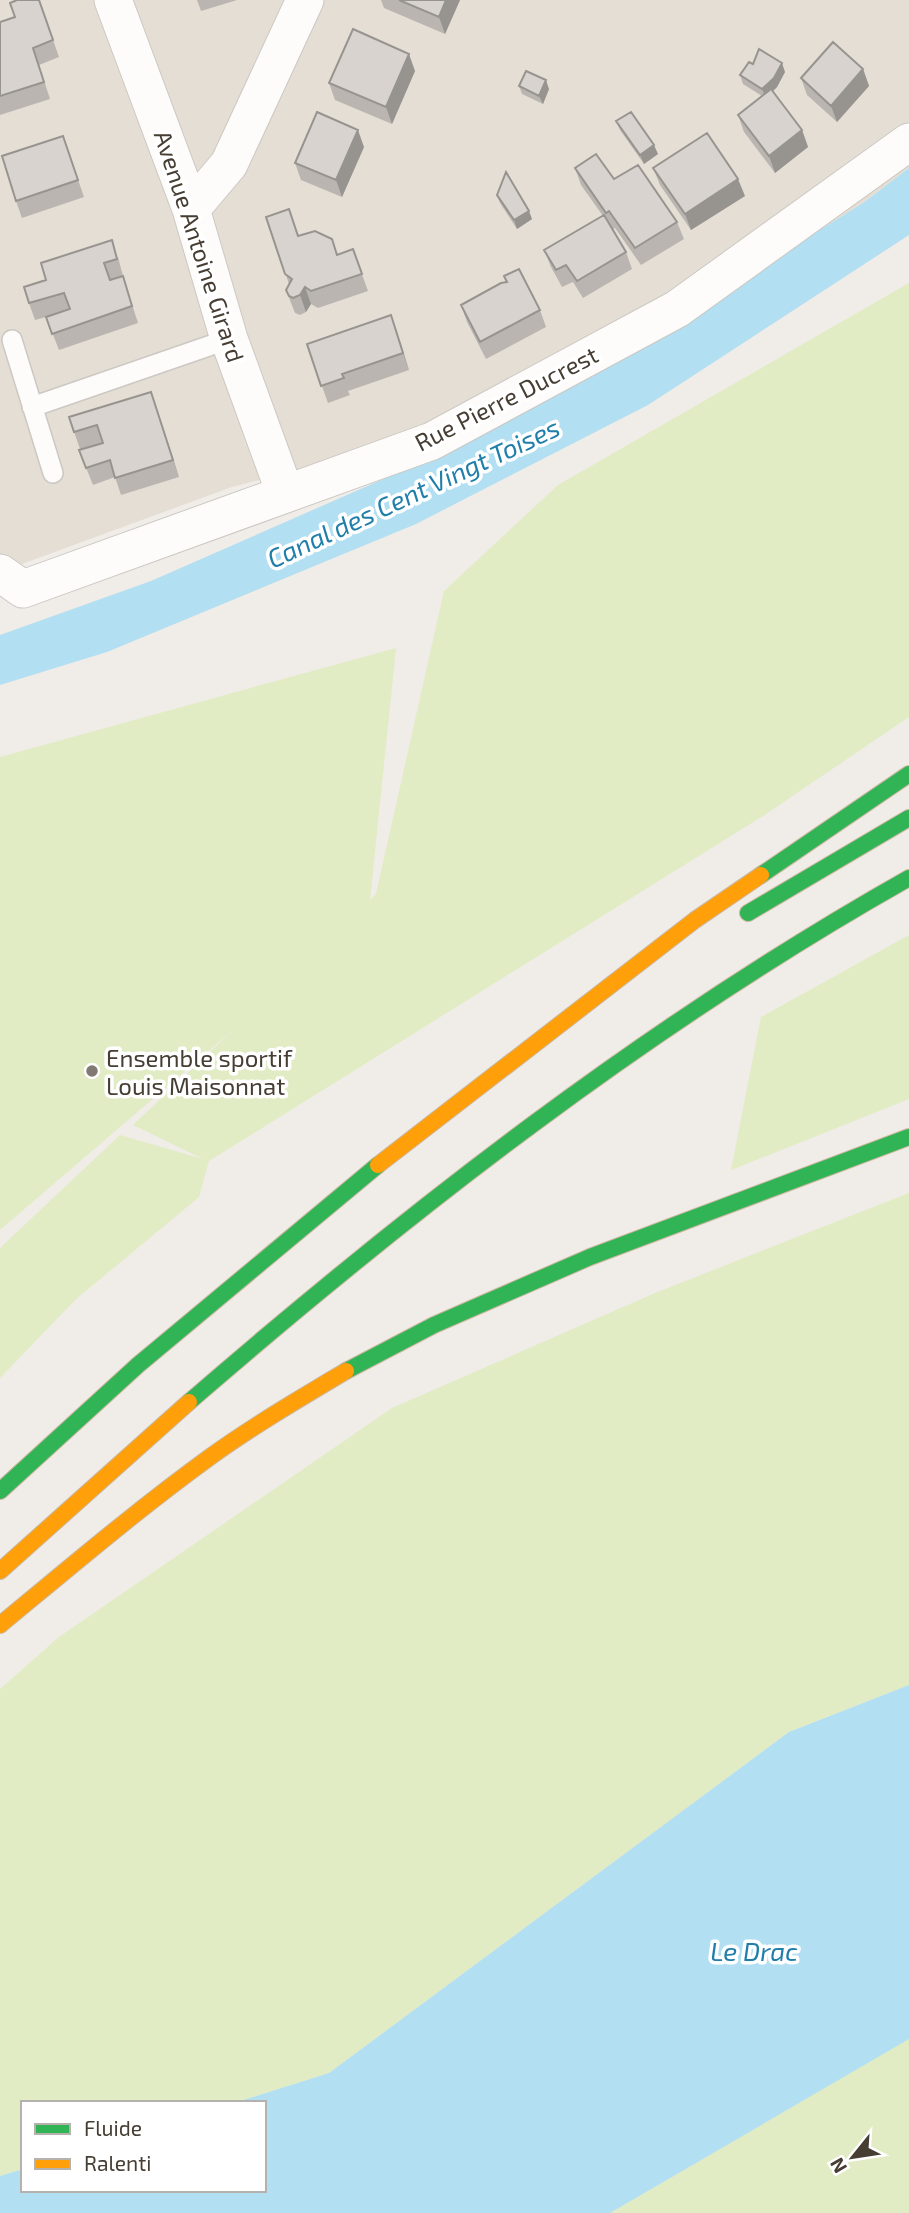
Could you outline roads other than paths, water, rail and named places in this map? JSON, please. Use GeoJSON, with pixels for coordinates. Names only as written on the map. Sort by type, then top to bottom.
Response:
{"type":"FeatureCollection","features":[{"type":"Feature","properties":{"kind":"highway"},"geometry":{"type":"LineString","coordinates":[[0,1491],[138,1365],[361,1178],[695,919],[909,774]]}},
{"type":"Feature","properties":{"kind":"highway"},"geometry":{"type":"LineString","coordinates":[[738,919],[909,818]]}},
{"type":"Feature","properties":{"kind":"highway"},"geometry":{"type":"LineString","coordinates":[[0,1571],[85,1492],[283,1321],[457,1181],[579,1090],[730,986],[909,877]]}},
{"type":"Feature","properties":{"kind":"highway"},"geometry":{"type":"LineString","coordinates":[[532,1047],[658,969]]}},
{"type":"Feature","properties":{"kind":"highway"},"geometry":{"type":"LineString","coordinates":[[0,1625],[106,1536],[215,1454],[286,1406],[388,1348],[492,1296],[582,1258],[909,1137]]}},
{"type":"Feature","properties":{"kind":"street","name":"Avenue Antoine Girard"},"geometry":{"type":"LineString","coordinates":[[113,0],[191,209],[229,339],[285,493]]}},
{"type":"Feature","properties":{"kind":"street"},"geometry":{"type":"LineString","coordinates":[[191,209],[229,164],[305,0]]}},
{"type":"Feature","properties":{"kind":"street","name":"Rue Pierre Ducrest"},"geometry":{"type":"LineString","coordinates":[[11,581],[285,493],[432,441],[677,309],[909,142]]}},
{"type":"Feature","properties":{"kind":"lane"},"geometry":{"type":"LineString","coordinates":[[32,407],[229,339]]}},
{"type":"Feature","properties":{"kind":"lane"},"geometry":{"type":"LineString","coordinates":[[12,340],[53,472]]}},
{"type":"Feature","properties":{"kind":"water","name":"Canal des Cent Vingt Toises"},"geometry":{"type":"Polygon","coordinates":[[[909,168],[909,235],[648,405],[416,524],[107,652],[0,685],[0,635],[151,581],[429,459],[665,326],[863,203],[909,168]]]}},
{"type":"Feature","properties":{"kind":"water","name":"Le Drac"},"geometry":{"type":"Polygon","coordinates":[[[909,1685],[909,2039],[610,2213],[0,2213],[0,2176],[21,2170],[21,2192],[266,2192],[266,2101],[240,2101],[329,2073],[789,1732],[909,1685]]]}},
{"type":"Feature","properties":{"kind":"place","name":"Ensemble sportif Louis Maisonnat"},"geometry":{"type":"Point","coordinates":[92,1071]}}]}
